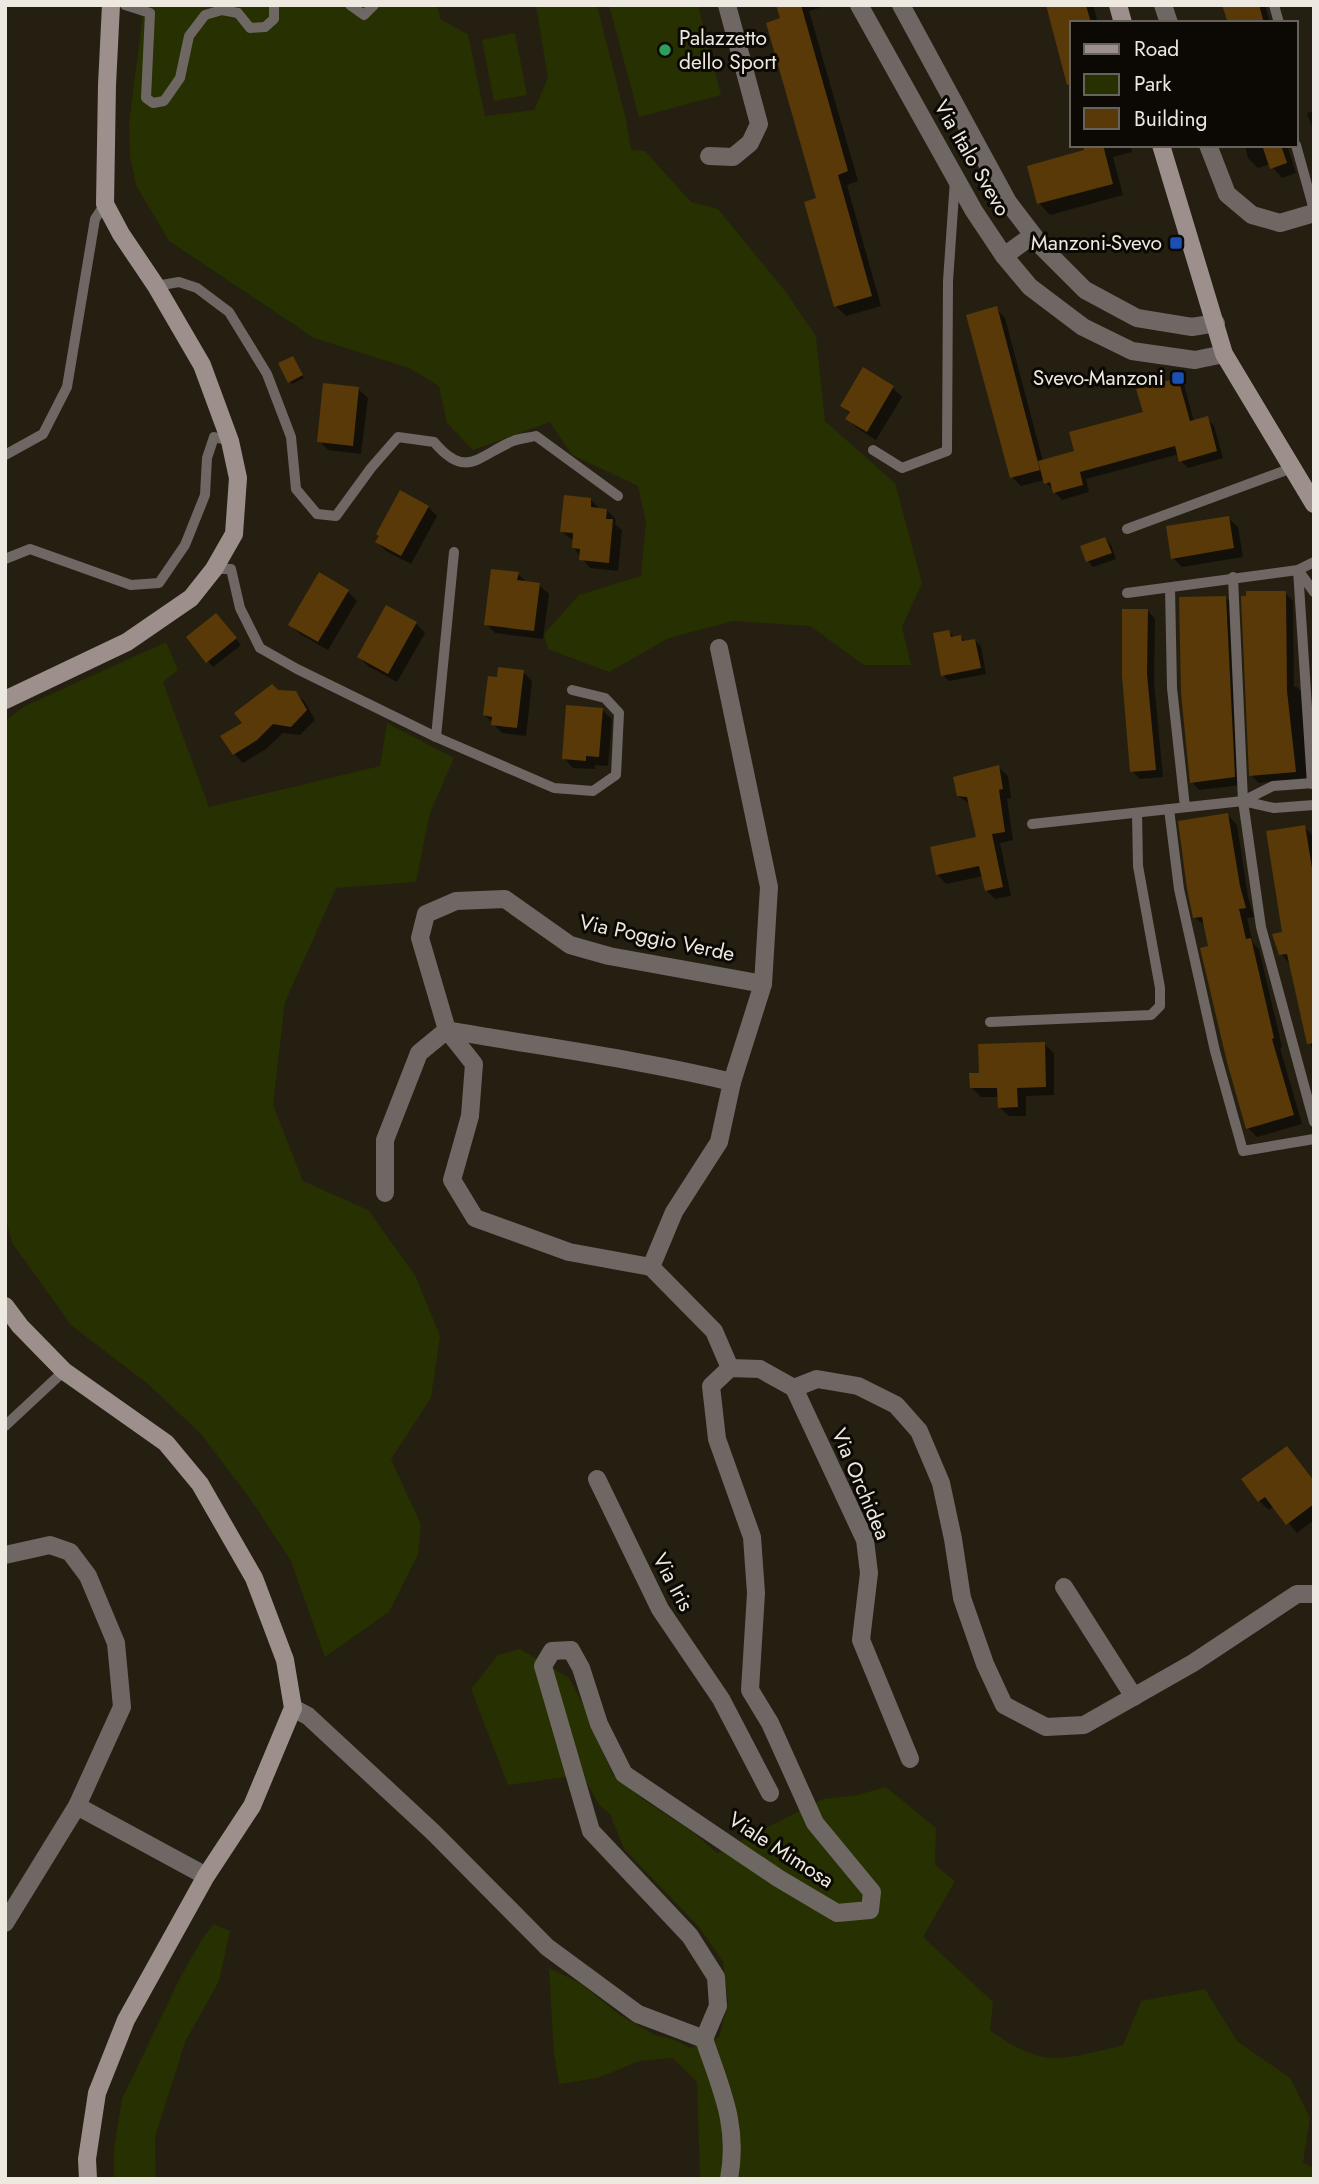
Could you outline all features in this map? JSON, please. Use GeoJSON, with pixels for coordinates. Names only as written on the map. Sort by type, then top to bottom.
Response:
{"type":"FeatureCollection","features":[{"type":"Feature","properties":{"kind":"street"},"geometry":{"type":"LineString","coordinates":[[5,700],[127,642],[191,598],[214,569],[234,534],[238,478],[230,441],[202,365],[105,204],[111,5]]}},
{"type":"Feature","properties":{"kind":"street"},"geometry":{"type":"LineString","coordinates":[[709,156],[733,157],[750,143],[758,124],[727,5]]}},
{"type":"Feature","properties":{"kind":"street","name":"Via Italo Svevo"},"geometry":{"type":"LineString","coordinates":[[859,5],[974,211],[1004,256],[1030,287],[1083,327],[1132,351],[1195,360],[1224,354]]}},
{"type":"Feature","properties":{"kind":"street","name":"Via Italo Svevo"},"geometry":{"type":"LineString","coordinates":[[901,5],[1008,202],[1043,248],[1085,290],[1137,318],[1192,327],[1216,323]]}},
{"type":"Feature","properties":{"kind":"street"},"geometry":{"type":"LineString","coordinates":[[1162,147],[1224,354],[1314,504]]}},
{"type":"Feature","properties":{"kind":"street"},"geometry":{"type":"LineString","coordinates":[[1209,147],[1227,194],[1252,215],[1280,223],[1314,211]]}},
{"type":"Feature","properties":{"kind":"street"},"geometry":{"type":"LineString","coordinates":[[1004,256],[1033,235]]}},
{"type":"Feature","properties":{"kind":"street","name":"Via Poggio Verde"},"geometry":{"type":"LineString","coordinates":[[719,648],[769,887],[763,984],[732,1082],[719,1142],[674,1212],[651,1267],[569,1252],[475,1218],[452,1180],[470,1116],[474,1064],[447,1030],[420,938],[426,914],[456,901],[505,899],[570,945],[609,956],[763,984]]}},
{"type":"Feature","properties":{"kind":"street"},"geometry":{"type":"LineString","coordinates":[[385,1193],[385,1140],[419,1053],[447,1030],[679,1069],[732,1082]]}},
{"type":"Feature","properties":{"kind":"street"},"geometry":{"type":"LineString","coordinates":[[651,1267],[714,1331],[730,1368]]}},
{"type":"Feature","properties":{"kind":"street"},"geometry":{"type":"LineString","coordinates":[[5,1306],[20,1326],[64,1371],[166,1443],[200,1484],[254,1578],[285,1660],[293,1708],[252,1806],[206,1876],[126,2020],[97,2093],[86,2159],[88,2179]]}},
{"type":"Feature","properties":{"kind":"street"},"geometry":{"type":"LineString","coordinates":[[721,1699],[750,1690],[756,1593],[752,1536],[717,1439],[711,1386],[730,1368],[760,1369],[794,1388],[817,1379],[858,1386],[896,1405],[919,1431],[941,1483],[962,1598],[985,1664],[1004,1705],[1046,1727],[1084,1725],[1193,1663],[1297,1594],[1314,1594]]}},
{"type":"Feature","properties":{"kind":"street","name":"Via Orchidea"},"geometry":{"type":"LineString","coordinates":[[794,1388],[865,1540],[869,1573],[861,1640],[911,1759]]}},
{"type":"Feature","properties":{"kind":"street","name":"Via Iris"},"geometry":{"type":"LineString","coordinates":[[597,1479],[660,1609],[721,1699],[770,1793]]}},
{"type":"Feature","properties":{"kind":"street"},"geometry":{"type":"LineString","coordinates":[[5,1555],[51,1545],[70,1552],[88,1576],[116,1643],[122,1707],[77,1805],[5,1923]]}},
{"type":"Feature","properties":{"kind":"street"},"geometry":{"type":"LineString","coordinates":[[1064,1587],[1134,1696]]}},
{"type":"Feature","properties":{"kind":"street","name":"Viale Mimosa"},"geometry":{"type":"LineString","coordinates":[[704,2039],[718,2006],[716,1977],[690,1936],[592,1831],[543,1666],[552,1651],[570,1650],[581,1668],[598,1724],[624,1774],[778,1878],[837,1913],[870,1910],[872,1892],[815,1823],[770,1723],[750,1690]]}},
{"type":"Feature","properties":{"kind":"street"},"geometry":{"type":"LineString","coordinates":[[293,1708],[308,1716],[425,1824],[547,1947],[638,2014],[704,2039],[731,2116],[733,2156],[729,2179]]}},
{"type":"Feature","properties":{"kind":"street"},"geometry":{"type":"LineString","coordinates":[[77,1805],[206,1876]]}},
{"type":"Feature","properties":{"kind":"lane"},"geometry":{"type":"LineString","coordinates":[[125,5],[150,13],[146,98],[153,103],[164,101],[180,78],[189,36],[205,15],[222,10],[239,13],[250,28],[265,27],[274,19],[274,5]]}},
{"type":"Feature","properties":{"kind":"lane"},"geometry":{"type":"LineString","coordinates":[[350,5],[365,15],[373,5]]}},
{"type":"Feature","properties":{"kind":"lane"},"geometry":{"type":"LineString","coordinates":[[1297,147],[1314,211]]}},
{"type":"Feature","properties":{"kind":"lane"},"geometry":{"type":"LineString","coordinates":[[873,450],[902,468],[947,451],[948,281],[955,176]]}},
{"type":"Feature","properties":{"kind":"lane"},"geometry":{"type":"LineString","coordinates":[[5,455],[43,434],[67,387],[95,219],[105,204]]}},
{"type":"Feature","properties":{"kind":"lane"},"geometry":{"type":"LineString","coordinates":[[156,286],[179,282],[197,288],[229,312],[267,374],[291,437],[296,489],[317,514],[337,516],[371,468],[398,437],[434,442],[447,457],[467,463],[488,456],[514,441],[536,436],[618,496]]}},
{"type":"Feature","properties":{"kind":"lane"},"geometry":{"type":"LineString","coordinates":[[5,559],[30,549],[131,585],[159,583],[185,545],[205,495],[207,458],[214,437],[230,441]]}},
{"type":"Feature","properties":{"kind":"lane"},"geometry":{"type":"LineString","coordinates":[[1127,529],[1292,468]]}},
{"type":"Feature","properties":{"kind":"lane"},"geometry":{"type":"LineString","coordinates":[[436,737],[454,552]]}},
{"type":"Feature","properties":{"kind":"lane"},"geometry":{"type":"LineString","coordinates":[[1127,593],[1298,570],[1314,562]]}},
{"type":"Feature","properties":{"kind":"lane"},"geometry":{"type":"LineString","coordinates":[[214,569],[231,569],[240,608],[260,648],[436,737],[554,788],[593,791],[616,775],[619,713],[605,698],[572,690]]}},
{"type":"Feature","properties":{"kind":"lane"},"geometry":{"type":"LineString","coordinates":[[1298,570],[1314,593]]}},
{"type":"Feature","properties":{"kind":"lane"},"geometry":{"type":"LineString","coordinates":[[1243,801],[1273,786],[1313,784],[1298,570]]}},
{"type":"Feature","properties":{"kind":"lane"},"geometry":{"type":"LineString","coordinates":[[1233,577],[1243,801],[1261,927],[1314,1122]]}},
{"type":"Feature","properties":{"kind":"lane"},"geometry":{"type":"LineString","coordinates":[[1171,588],[1171,688],[1185,807]]}},
{"type":"Feature","properties":{"kind":"lane"},"geometry":{"type":"LineString","coordinates":[[1032,824],[1243,801],[1274,808],[1314,805]]}},
{"type":"Feature","properties":{"kind":"lane"},"geometry":{"type":"LineString","coordinates":[[1169,809],[1179,889],[1214,1051],[1243,1150],[1314,1139]]}},
{"type":"Feature","properties":{"kind":"lane"},"geometry":{"type":"LineString","coordinates":[[990,1022],[1151,1015],[1160,1006],[1160,988],[1138,866],[1137,813]]}},
{"type":"Feature","properties":{"kind":"lane"},"geometry":{"type":"LineString","coordinates":[[5,1426],[64,1371]]}},
{"type":"Feature","properties":{"kind":"green space"},"geometry":{"type":"Polygon","coordinates":[[[144,5],[437,5],[441,20],[468,34],[485,116],[534,110],[548,78],[536,5],[597,5],[631,150],[645,151],[691,202],[718,209],[785,291],[816,336],[825,421],[895,483],[922,583],[902,627],[911,665],[864,665],[810,626],[733,621],[669,638],[609,672],[548,649],[544,634],[579,595],[641,576],[646,522],[638,486],[572,455],[550,422],[473,450],[447,423],[439,386],[409,368],[314,338],[169,241],[136,185],[130,156],[129,124],[144,5]]]}},
{"type":"Feature","properties":{"kind":"green space","name":"Palazzetto dello Sport"},"geometry":{"type":"Polygon","coordinates":[[[609,5],[698,5],[721,95],[639,117],[609,5]]]}},
{"type":"Feature","properties":{"kind":"green space"},"geometry":{"type":"Polygon","coordinates":[[[515,33],[527,95],[494,101],[482,40],[515,33]]]}},
{"type":"Feature","properties":{"kind":"green space"},"geometry":{"type":"Polygon","coordinates":[[[166,642],[178,670],[163,682],[209,807],[380,766],[387,723],[454,758],[430,813],[416,882],[336,888],[285,1002],[273,1105],[303,1181],[368,1210],[416,1277],[440,1336],[431,1398],[391,1459],[421,1525],[418,1554],[389,1612],[325,1657],[291,1561],[251,1500],[201,1434],[148,1384],[72,1326],[12,1243],[5,1216],[5,721],[25,706],[166,642]]]}},
{"type":"Feature","properties":{"kind":"green space"},"geometry":{"type":"Polygon","coordinates":[[[520,1649],[569,1678],[585,1708],[613,1775],[644,1800],[693,1832],[717,1853],[823,1799],[857,1795],[886,1787],[936,1828],[935,1865],[955,1881],[923,1937],[993,2002],[990,2030],[1018,2048],[1043,2057],[1059,2058],[1123,2045],[1141,2001],[1205,1989],[1237,2041],[1290,2078],[1310,2118],[1303,2163],[1314,2168],[1314,2179],[700,2179],[697,2082],[673,2058],[639,2061],[598,2078],[559,2084],[554,2053],[549,1968],[580,1983],[620,2015],[655,2035],[675,2040],[690,2048],[719,2037],[728,2002],[723,1962],[699,1927],[624,1849],[610,1814],[600,1806],[582,1775],[508,1785],[471,1689],[498,1655],[520,1649]]]}},
{"type":"Feature","properties":{"kind":"green space"},"geometry":{"type":"Polygon","coordinates":[[[214,1924],[230,1931],[219,1981],[185,2042],[155,2137],[156,2179],[114,2179],[114,2149],[122,2099],[181,1976],[214,1924]]]}},
{"type":"Feature","properties":{"kind":"building"},"geometry":{"type":"Polygon","coordinates":[[[776,5],[801,5],[848,171],[838,175],[872,296],[834,307],[804,202],[816,198],[766,23],[780,18],[776,5]]]}},
{"type":"Feature","properties":{"kind":"building"},"geometry":{"type":"Polygon","coordinates":[[[1046,5],[1086,5],[1090,21],[1070,21],[1070,84],[1067,85],[1046,5]]]}},
{"type":"Feature","properties":{"kind":"building"},"geometry":{"type":"Polygon","coordinates":[[[1222,5],[1259,5],[1263,21],[1227,21],[1222,5]]]}},
{"type":"Feature","properties":{"kind":"building"},"geometry":{"type":"Polygon","coordinates":[[[1083,147],[1104,147],[1113,184],[1037,204],[1027,166],[1084,150],[1083,147]]]}},
{"type":"Feature","properties":{"kind":"building"},"geometry":{"type":"Polygon","coordinates":[[[1263,147],[1282,147],[1287,163],[1270,169],[1263,147]]]}},
{"type":"Feature","properties":{"kind":"building"},"geometry":{"type":"Polygon","coordinates":[[[997,306],[1040,470],[1010,478],[966,315],[997,306]]]}},
{"type":"Feature","properties":{"kind":"building"},"geometry":{"type":"Polygon","coordinates":[[[293,356],[303,375],[288,383],[278,363],[293,356]]]}},
{"type":"Feature","properties":{"kind":"building"},"geometry":{"type":"Polygon","coordinates":[[[863,367],[894,386],[867,432],[845,419],[850,412],[840,406],[863,367]]]}},
{"type":"Feature","properties":{"kind":"building"},"geometry":{"type":"Polygon","coordinates":[[[1178,378],[1190,421],[1208,416],[1217,451],[1179,462],[1175,446],[1080,472],[1083,485],[1053,493],[1050,482],[1044,484],[1038,461],[1074,451],[1069,432],[1143,412],[1136,389],[1178,378]]]}},
{"type":"Feature","properties":{"kind":"building"},"geometry":{"type":"Polygon","coordinates":[[[323,383],[359,387],[353,446],[317,442],[323,383]]]}},
{"type":"Feature","properties":{"kind":"building"},"geometry":{"type":"Polygon","coordinates":[[[400,490],[429,506],[401,556],[375,542],[379,536],[376,534],[400,490]]]}},
{"type":"Feature","properties":{"kind":"building"},"geometry":{"type":"Polygon","coordinates":[[[564,495],[591,498],[591,507],[607,509],[606,519],[613,519],[609,563],[579,560],[580,549],[572,548],[573,533],[560,532],[564,495]]]}},
{"type":"Feature","properties":{"kind":"building"},"geometry":{"type":"Polygon","coordinates":[[[1229,516],[1234,548],[1171,559],[1166,526],[1229,516]]]}},
{"type":"Feature","properties":{"kind":"building"},"geometry":{"type":"Polygon","coordinates":[[[1105,537],[1112,553],[1086,562],[1080,546],[1105,537]]]}},
{"type":"Feature","properties":{"kind":"building"},"geometry":{"type":"Polygon","coordinates":[[[491,569],[519,572],[517,580],[540,583],[534,631],[484,625],[491,569]]]}},
{"type":"Feature","properties":{"kind":"building"},"geometry":{"type":"Polygon","coordinates":[[[319,572],[349,590],[318,642],[288,625],[319,572]]]}},
{"type":"Feature","properties":{"kind":"building"},"geometry":{"type":"Polygon","coordinates":[[[1246,591],[1286,591],[1287,691],[1296,772],[1249,776],[1241,596],[1246,596],[1246,591]]]}},
{"type":"Feature","properties":{"kind":"building"},"geometry":{"type":"Polygon","coordinates":[[[1226,596],[1235,777],[1190,783],[1181,693],[1179,597],[1226,596]]]}},
{"type":"Feature","properties":{"kind":"building"},"geometry":{"type":"Polygon","coordinates":[[[386,605],[417,622],[388,674],[357,657],[386,605]]]}},
{"type":"Feature","properties":{"kind":"building"},"geometry":{"type":"Polygon","coordinates":[[[1122,609],[1148,609],[1147,674],[1156,770],[1130,772],[1122,676],[1122,609]]]}},
{"type":"Feature","properties":{"kind":"building"},"geometry":{"type":"Polygon","coordinates":[[[216,613],[237,638],[206,663],[186,637],[216,613]]]}},
{"type":"Feature","properties":{"kind":"building"},"geometry":{"type":"Polygon","coordinates":[[[949,630],[951,637],[961,635],[962,641],[975,639],[981,668],[941,676],[933,633],[949,630]]]}},
{"type":"Feature","properties":{"kind":"building"},"geometry":{"type":"Polygon","coordinates":[[[498,667],[524,670],[517,728],[491,725],[492,717],[483,715],[488,676],[497,677],[498,667]]]}},
{"type":"Feature","properties":{"kind":"building"},"geometry":{"type":"Polygon","coordinates":[[[272,684],[278,690],[296,691],[307,710],[291,727],[273,724],[257,740],[233,755],[220,736],[242,723],[234,713],[272,684]]]}},
{"type":"Feature","properties":{"kind":"building"},"geometry":{"type":"Polygon","coordinates":[[[566,705],[603,708],[599,757],[586,756],[586,761],[562,759],[566,705]]]}},
{"type":"Feature","properties":{"kind":"building"},"geometry":{"type":"Polygon","coordinates":[[[999,765],[1003,789],[999,790],[1005,832],[992,834],[1003,887],[985,891],[979,866],[936,875],[930,847],[976,837],[967,797],[957,796],[953,777],[999,765]]]}},
{"type":"Feature","properties":{"kind":"building"},"geometry":{"type":"Polygon","coordinates":[[[1228,813],[1246,908],[1239,909],[1246,939],[1251,938],[1274,1038],[1272,1039],[1294,1115],[1246,1129],[1200,948],[1208,946],[1202,917],[1193,918],[1178,821],[1228,813]]]}},
{"type":"Feature","properties":{"kind":"building"},"geometry":{"type":"Polygon","coordinates":[[[1305,825],[1314,880],[1314,1043],[1307,1044],[1287,954],[1279,955],[1272,934],[1282,932],[1266,831],[1305,825]]]}},
{"type":"Feature","properties":{"kind":"building"},"geometry":{"type":"Polygon","coordinates":[[[1045,1042],[1046,1087],[1017,1088],[1018,1107],[998,1108],[997,1088],[970,1088],[969,1073],[979,1073],[978,1044],[1045,1042]]]}},
{"type":"Feature","properties":{"kind":"building"},"geometry":{"type":"Polygon","coordinates":[[[1287,1446],[1314,1481],[1314,1504],[1286,1525],[1265,1497],[1258,1502],[1241,1479],[1287,1446]]]}},
{"type":"Feature","properties":{"kind":"place","name":"Palazzetto dello Sport"},"geometry":{"type":"Point","coordinates":[665,50]}},
{"type":"Feature","properties":{"kind":"place","name":"Manzoni-Svevo"},"geometry":{"type":"Point","coordinates":[1176,243]}},
{"type":"Feature","properties":{"kind":"place","name":"Svevo-Manzoni"},"geometry":{"type":"Point","coordinates":[1178,378]}}]}
